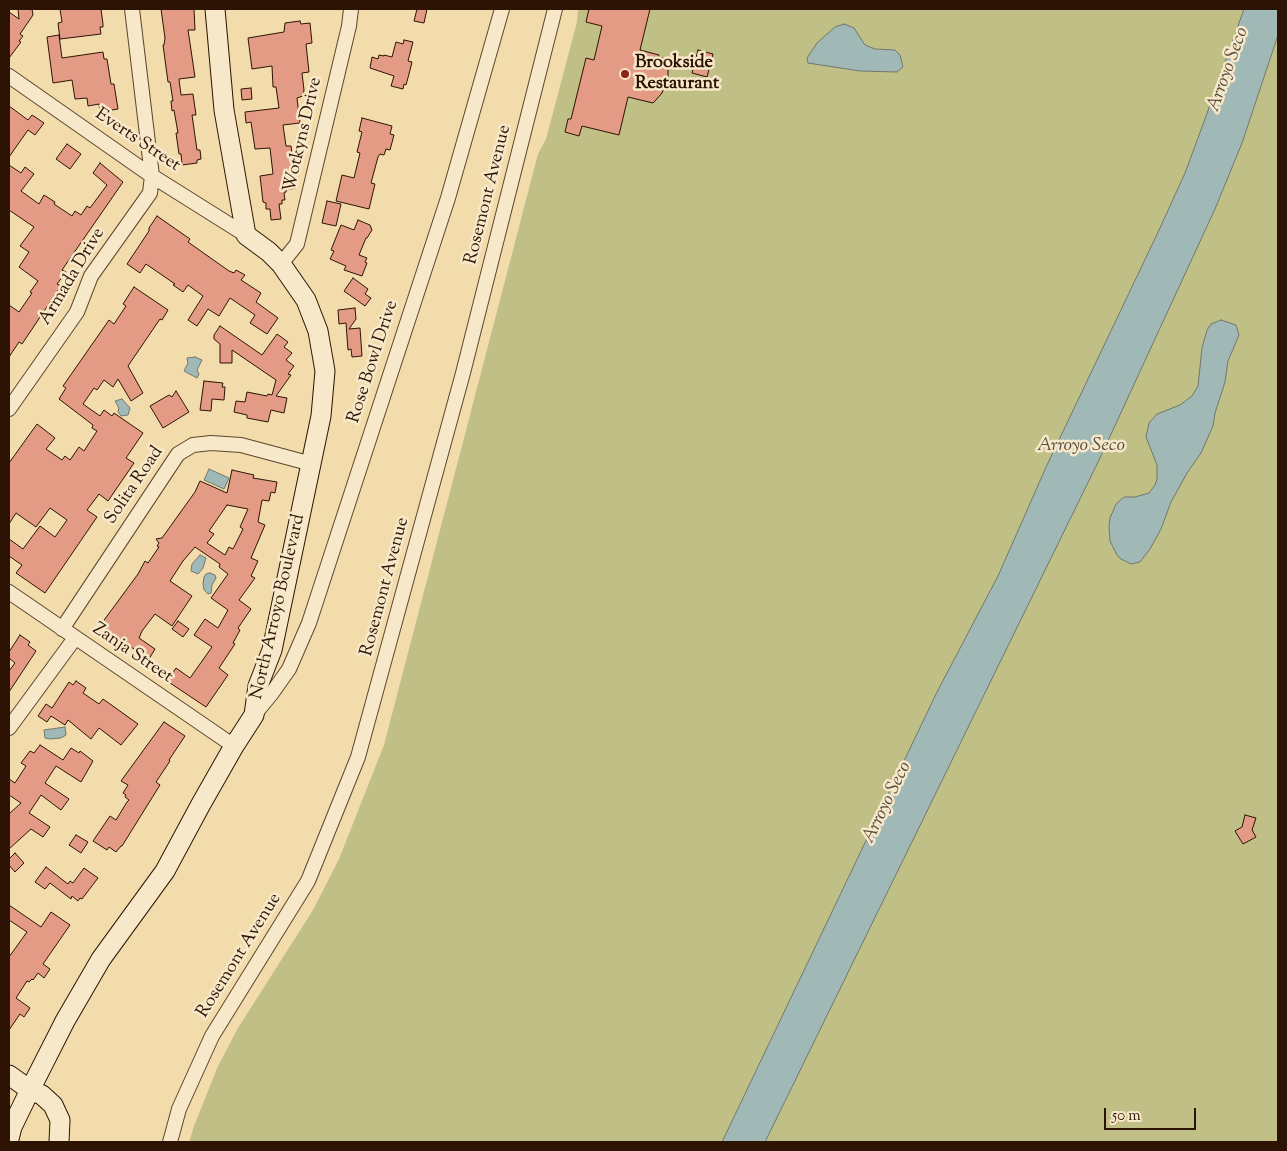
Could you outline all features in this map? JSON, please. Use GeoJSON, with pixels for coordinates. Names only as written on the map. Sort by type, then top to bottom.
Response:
{"type":"FeatureCollection","features":[{"type":"Feature","properties":{"kind":"street","name":"Armada Drive"},"geometry":{"type":"LineString","coordinates":[[9,409],[77,312],[91,276],[150,193],[152,176],[132,9]]}},
{"type":"Feature","properties":{"kind":"street"},"geometry":{"type":"LineString","coordinates":[[215,9],[224,110],[246,235]]}},
{"type":"Feature","properties":{"kind":"street","name":"Wotkyns Drive"},"geometry":{"type":"LineString","coordinates":[[281,264],[297,244],[349,26],[351,9]]}},
{"type":"Feature","properties":{"kind":"street","name":"Rose Bowl Drive"},"geometry":{"type":"LineString","coordinates":[[254,715],[289,669],[309,622],[448,198],[502,9]]}},
{"type":"Feature","properties":{"kind":"street","name":"Rosemont Avenue"},"geometry":{"type":"LineString","coordinates":[[170,1142],[180,1109],[212,1036],[308,881],[358,758],[463,373],[555,9]]}},
{"type":"Feature","properties":{"kind":"street","name":"Everts Street"},"geometry":{"type":"LineString","coordinates":[[9,76],[152,176],[246,235]]}},
{"type":"Feature","properties":{"kind":"street","name":"North Arroyo Boulevard"},"geometry":{"type":"LineString","coordinates":[[9,1139],[12,1127],[65,1021],[101,959],[165,871],[234,746],[254,715],[258,686],[272,650],[322,416],[325,372],[318,331],[306,300],[281,264],[269,252],[246,235]]}},
{"type":"Feature","properties":{"kind":"street","name":"Solita Road"},"geometry":{"type":"LineString","coordinates":[[62,629],[178,454],[192,445],[211,443],[241,445],[312,464]]}},
{"type":"Feature","properties":{"kind":"street","name":"Zanja Street"},"geometry":{"type":"LineString","coordinates":[[9,592],[234,746]]}},
{"type":"Feature","properties":{"kind":"street"},"geometry":{"type":"LineString","coordinates":[[9,728],[75,638]]}},
{"type":"Feature","properties":{"kind":"street"},"geometry":{"type":"LineString","coordinates":[[9,1075],[30,1090],[48,1099],[60,1120],[59,1142]]}},
{"type":"Feature","properties":{"kind":"shaded area"},"geometry":{"type":"Polygon","coordinates":[[[578,9],[1278,9],[1278,1142],[189,1142],[218,1066],[238,1028],[313,910],[339,859],[384,745],[538,154],[546,139],[577,22],[578,9]]]}},
{"type":"Feature","properties":{"kind":"water","name":"Arroyo Seco"},"geometry":{"type":"Polygon","coordinates":[[[1244,9],[1278,9],[1278,35],[1242,143],[1215,209],[1100,458],[765,1142],[722,1142],[937,692],[998,576],[1047,465],[1160,228],[1185,173],[1244,9]]]}},
{"type":"Feature","properties":{"kind":"water"},"geometry":{"type":"Polygon","coordinates":[[[844,24],[854,28],[865,45],[875,49],[895,50],[900,55],[903,67],[897,72],[860,71],[808,63],[807,58],[817,43],[835,27],[844,24]]]}},
{"type":"Feature","properties":{"kind":"water"},"geometry":{"type":"Polygon","coordinates":[[[1221,320],[1236,325],[1239,335],[1228,361],[1225,382],[1213,426],[1201,453],[1171,502],[1161,529],[1150,549],[1140,562],[1131,564],[1117,555],[1110,541],[1110,518],[1116,504],[1124,497],[1135,497],[1149,493],[1155,485],[1157,465],[1146,437],[1149,423],[1157,414],[1180,405],[1192,396],[1198,386],[1202,348],[1207,330],[1211,324],[1221,320]]]}},
{"type":"Feature","properties":{"kind":"water"},"geometry":{"type":"Polygon","coordinates":[[[195,357],[202,360],[197,370],[199,374],[197,378],[184,371],[188,363],[187,358],[195,357]]]}},
{"type":"Feature","properties":{"kind":"water"},"geometry":{"type":"Polygon","coordinates":[[[122,399],[130,408],[128,415],[121,416],[118,412],[119,408],[115,401],[122,399]]]}},
{"type":"Feature","properties":{"kind":"water"},"geometry":{"type":"Polygon","coordinates":[[[209,469],[229,478],[224,489],[204,480],[209,469]]]}},
{"type":"Feature","properties":{"kind":"water"},"geometry":{"type":"Polygon","coordinates":[[[200,555],[206,558],[203,568],[198,574],[191,571],[192,564],[200,555]]]}},
{"type":"Feature","properties":{"kind":"water"},"geometry":{"type":"Polygon","coordinates":[[[210,573],[215,575],[216,578],[212,585],[211,593],[208,594],[204,590],[203,584],[204,577],[210,573]]]}},
{"type":"Feature","properties":{"kind":"water"},"geometry":{"type":"Polygon","coordinates":[[[65,727],[66,735],[61,738],[45,738],[44,730],[65,727]]]}},
{"type":"Feature","properties":{"kind":"building"},"geometry":{"type":"Polygon","coordinates":[[[18,9],[32,9],[33,15],[20,34],[23,36],[19,41],[21,42],[9,58],[9,12],[19,19],[18,9]]]}},
{"type":"Feature","properties":{"kind":"building"},"geometry":{"type":"Polygon","coordinates":[[[60,9],[101,9],[103,27],[100,27],[101,34],[60,39],[58,23],[62,22],[60,9]]]}},
{"type":"Feature","properties":{"kind":"building"},"geometry":{"type":"Polygon","coordinates":[[[161,9],[194,9],[195,30],[188,30],[195,77],[179,79],[181,95],[193,94],[196,115],[192,115],[197,150],[200,150],[201,159],[197,160],[197,163],[182,165],[181,154],[179,154],[176,133],[178,133],[174,110],[172,111],[171,101],[173,101],[170,82],[168,82],[163,45],[165,38],[161,9]]]}},
{"type":"Feature","properties":{"kind":"building"},"geometry":{"type":"Polygon","coordinates":[[[417,9],[427,9],[424,23],[414,21],[417,9]]]}},
{"type":"Feature","properties":{"kind":"building","name":"Brookside Restaurant"},"geometry":{"type":"Polygon","coordinates":[[[589,9],[650,9],[640,50],[659,55],[658,57],[667,59],[668,63],[668,77],[662,93],[653,103],[628,97],[619,135],[582,126],[579,136],[565,132],[568,119],[571,119],[586,58],[594,60],[602,26],[586,22],[589,9]]]}},
{"type":"Feature","properties":{"kind":"building"},"geometry":{"type":"Polygon","coordinates":[[[300,21],[301,24],[310,23],[312,43],[306,44],[309,72],[302,73],[303,96],[297,98],[300,123],[283,125],[286,146],[291,146],[296,188],[286,190],[284,193],[285,200],[282,200],[282,204],[279,204],[281,219],[271,220],[270,209],[266,209],[266,203],[263,202],[260,176],[273,174],[270,148],[255,149],[251,122],[246,123],[245,112],[279,108],[276,87],[273,87],[272,66],[252,69],[248,38],[284,32],[285,23],[300,21]]]}},
{"type":"Feature","properties":{"kind":"building"},"geometry":{"type":"Polygon","coordinates":[[[59,35],[62,58],[103,52],[104,59],[107,59],[111,84],[114,84],[118,109],[100,112],[99,104],[88,106],[87,98],[75,99],[72,80],[53,83],[47,37],[59,35]]]}},
{"type":"Feature","properties":{"kind":"building"},"geometry":{"type":"Polygon","coordinates":[[[404,40],[413,42],[408,61],[412,62],[406,85],[404,84],[403,89],[391,86],[394,76],[370,68],[372,57],[378,59],[379,55],[384,55],[392,57],[396,42],[403,44],[404,40]]]}},
{"type":"Feature","properties":{"kind":"building"},"geometry":{"type":"Polygon","coordinates":[[[698,50],[713,54],[707,77],[692,73],[698,50]]]}},
{"type":"Feature","properties":{"kind":"building"},"geometry":{"type":"Polygon","coordinates":[[[251,88],[252,99],[242,100],[241,89],[251,88]]]}},
{"type":"Feature","properties":{"kind":"building"},"geometry":{"type":"Polygon","coordinates":[[[9,106],[28,120],[32,115],[44,123],[35,135],[28,130],[9,157],[9,106]]]}},
{"type":"Feature","properties":{"kind":"building"},"geometry":{"type":"Polygon","coordinates":[[[362,118],[392,126],[390,134],[394,135],[390,150],[386,149],[384,155],[380,154],[378,157],[371,183],[375,184],[369,209],[336,201],[342,175],[354,178],[360,153],[357,152],[362,132],[359,131],[362,118]]]}},
{"type":"Feature","properties":{"kind":"building"},"geometry":{"type":"Polygon","coordinates":[[[67,144],[81,154],[70,169],[56,159],[67,144]]]}},
{"type":"Feature","properties":{"kind":"building"},"geometry":{"type":"Polygon","coordinates":[[[100,163],[123,182],[62,270],[66,272],[57,284],[61,286],[22,344],[19,342],[9,357],[9,305],[19,312],[38,281],[19,267],[29,252],[20,246],[34,227],[9,210],[9,165],[21,173],[25,167],[34,174],[21,191],[39,204],[44,195],[72,216],[75,211],[81,215],[87,206],[90,208],[107,185],[93,173],[100,163]]]}},
{"type":"Feature","properties":{"kind":"building"},"geometry":{"type":"Polygon","coordinates":[[[327,201],[341,204],[336,226],[322,223],[327,201]]]}},
{"type":"Feature","properties":{"kind":"building"},"geometry":{"type":"Polygon","coordinates":[[[157,216],[190,239],[188,242],[229,271],[234,273],[236,270],[245,275],[241,280],[261,293],[256,302],[278,318],[267,334],[250,323],[255,315],[230,298],[219,316],[208,309],[197,326],[188,320],[203,296],[188,285],[183,292],[173,285],[175,284],[146,264],[140,273],[127,264],[157,216]]]}},
{"type":"Feature","properties":{"kind":"building"},"geometry":{"type":"Polygon","coordinates":[[[358,220],[370,225],[372,230],[366,238],[359,255],[367,258],[362,276],[344,270],[346,266],[330,259],[334,251],[331,250],[341,225],[354,230],[358,220]]]}},
{"type":"Feature","properties":{"kind":"building"},"geometry":{"type":"Polygon","coordinates":[[[353,278],[368,289],[365,294],[371,298],[365,306],[344,291],[353,278]]]}},
{"type":"Feature","properties":{"kind":"building"},"geometry":{"type":"Polygon","coordinates":[[[134,287],[168,310],[128,366],[143,393],[131,401],[118,379],[113,387],[104,380],[97,390],[94,388],[83,404],[100,416],[104,410],[112,416],[114,413],[143,433],[126,458],[134,463],[108,501],[99,494],[87,510],[97,517],[45,593],[16,573],[22,565],[9,556],[9,539],[23,549],[40,526],[55,537],[67,520],[50,508],[36,527],[16,513],[9,524],[9,463],[37,424],[55,438],[46,449],[62,460],[65,456],[70,460],[79,447],[84,451],[97,431],[92,428],[93,425],[59,399],[66,388],[63,386],[109,320],[114,324],[126,306],[123,304],[134,287]]]}},
{"type":"Feature","properties":{"kind":"building"},"geometry":{"type":"Polygon","coordinates":[[[355,308],[356,319],[349,329],[360,328],[362,356],[352,357],[351,349],[348,350],[346,323],[339,324],[338,310],[355,308]]]}},
{"type":"Feature","properties":{"kind":"building"},"geometry":{"type":"Polygon","coordinates":[[[220,326],[262,355],[277,334],[288,342],[284,347],[292,353],[286,360],[294,366],[288,374],[291,375],[276,396],[287,398],[284,413],[271,410],[268,422],[247,418],[247,415],[234,412],[236,401],[245,402],[247,392],[267,396],[268,394],[272,395],[276,380],[232,350],[232,363],[220,363],[220,344],[214,339],[214,335],[220,326]]]}},
{"type":"Feature","properties":{"kind":"building"},"geometry":{"type":"Polygon","coordinates":[[[204,381],[223,383],[222,387],[225,387],[224,400],[212,399],[211,411],[200,410],[204,381]]]}},
{"type":"Feature","properties":{"kind":"building"},"geometry":{"type":"Polygon","coordinates":[[[176,391],[189,412],[163,428],[150,406],[169,395],[172,397],[176,391]]]}},
{"type":"Feature","properties":{"kind":"building"},"geometry":{"type":"Polygon","coordinates":[[[232,470],[254,475],[253,478],[277,482],[275,493],[271,492],[269,501],[262,500],[258,522],[265,525],[251,558],[258,561],[251,576],[255,578],[239,600],[251,609],[238,628],[240,630],[233,643],[235,644],[219,668],[228,675],[206,707],[167,681],[176,668],[190,678],[212,647],[194,635],[205,619],[218,628],[228,610],[211,598],[228,574],[219,567],[220,564],[195,547],[183,561],[170,581],[192,596],[172,626],[155,614],[142,631],[139,638],[155,649],[149,659],[99,627],[138,574],[145,561],[148,563],[159,547],[157,546],[159,543],[156,539],[162,538],[195,492],[200,481],[227,493],[232,470]],[[227,505],[209,531],[214,534],[207,543],[225,555],[229,547],[233,549],[243,529],[240,527],[248,509],[227,505]]]}},
{"type":"Feature","properties":{"kind":"building"},"geometry":{"type":"Polygon","coordinates":[[[178,621],[189,629],[183,637],[172,629],[178,621]]]}},
{"type":"Feature","properties":{"kind":"building"},"geometry":{"type":"Polygon","coordinates":[[[20,635],[30,642],[28,645],[36,651],[9,692],[9,671],[15,663],[9,658],[9,652],[20,635]]]}},
{"type":"Feature","properties":{"kind":"building"},"geometry":{"type":"Polygon","coordinates":[[[76,681],[86,688],[83,693],[99,704],[103,699],[138,724],[121,745],[99,728],[91,739],[68,720],[65,725],[51,716],[47,722],[38,716],[46,704],[52,708],[69,682],[73,685],[76,681]]]}},
{"type":"Feature","properties":{"kind":"building"},"geometry":{"type":"Polygon","coordinates":[[[164,722],[185,736],[156,782],[160,785],[122,846],[116,852],[109,847],[107,850],[93,841],[110,816],[116,820],[129,800],[123,793],[128,785],[121,781],[164,722]]]}},
{"type":"Feature","properties":{"kind":"building"},"geometry":{"type":"Polygon","coordinates":[[[40,745],[63,760],[71,748],[79,753],[80,751],[93,761],[81,782],[56,766],[45,783],[69,799],[61,810],[41,795],[29,813],[50,827],[43,837],[31,829],[9,849],[9,814],[21,803],[9,795],[9,779],[15,783],[26,766],[21,763],[30,751],[34,753],[40,745]]]}},
{"type":"Feature","properties":{"kind":"building"},"geometry":{"type":"Polygon","coordinates":[[[1245,815],[1256,818],[1252,830],[1256,837],[1243,844],[1235,831],[1242,827],[1245,815]]]}},
{"type":"Feature","properties":{"kind":"building"},"geometry":{"type":"Polygon","coordinates":[[[76,835],[88,842],[81,853],[69,845],[76,835]]]}},
{"type":"Feature","properties":{"kind":"building"},"geometry":{"type":"Polygon","coordinates":[[[15,853],[24,863],[15,872],[9,865],[9,859],[15,853]]]}},
{"type":"Feature","properties":{"kind":"building"},"geometry":{"type":"Polygon","coordinates":[[[46,867],[68,884],[70,881],[73,883],[84,868],[98,878],[82,899],[80,898],[78,901],[72,896],[71,899],[50,883],[45,889],[35,882],[46,867]]]}},
{"type":"Feature","properties":{"kind":"building"},"geometry":{"type":"Polygon","coordinates":[[[9,905],[41,927],[51,912],[70,925],[43,964],[50,969],[44,978],[38,973],[33,980],[27,981],[16,998],[30,1008],[24,1017],[20,1014],[9,1030],[9,957],[27,932],[9,920],[9,905]]]}},
{"type":"Feature","properties":{"kind":"place","name":"Brookside Restaurant"},"geometry":{"type":"Point","coordinates":[625,74]}}]}
